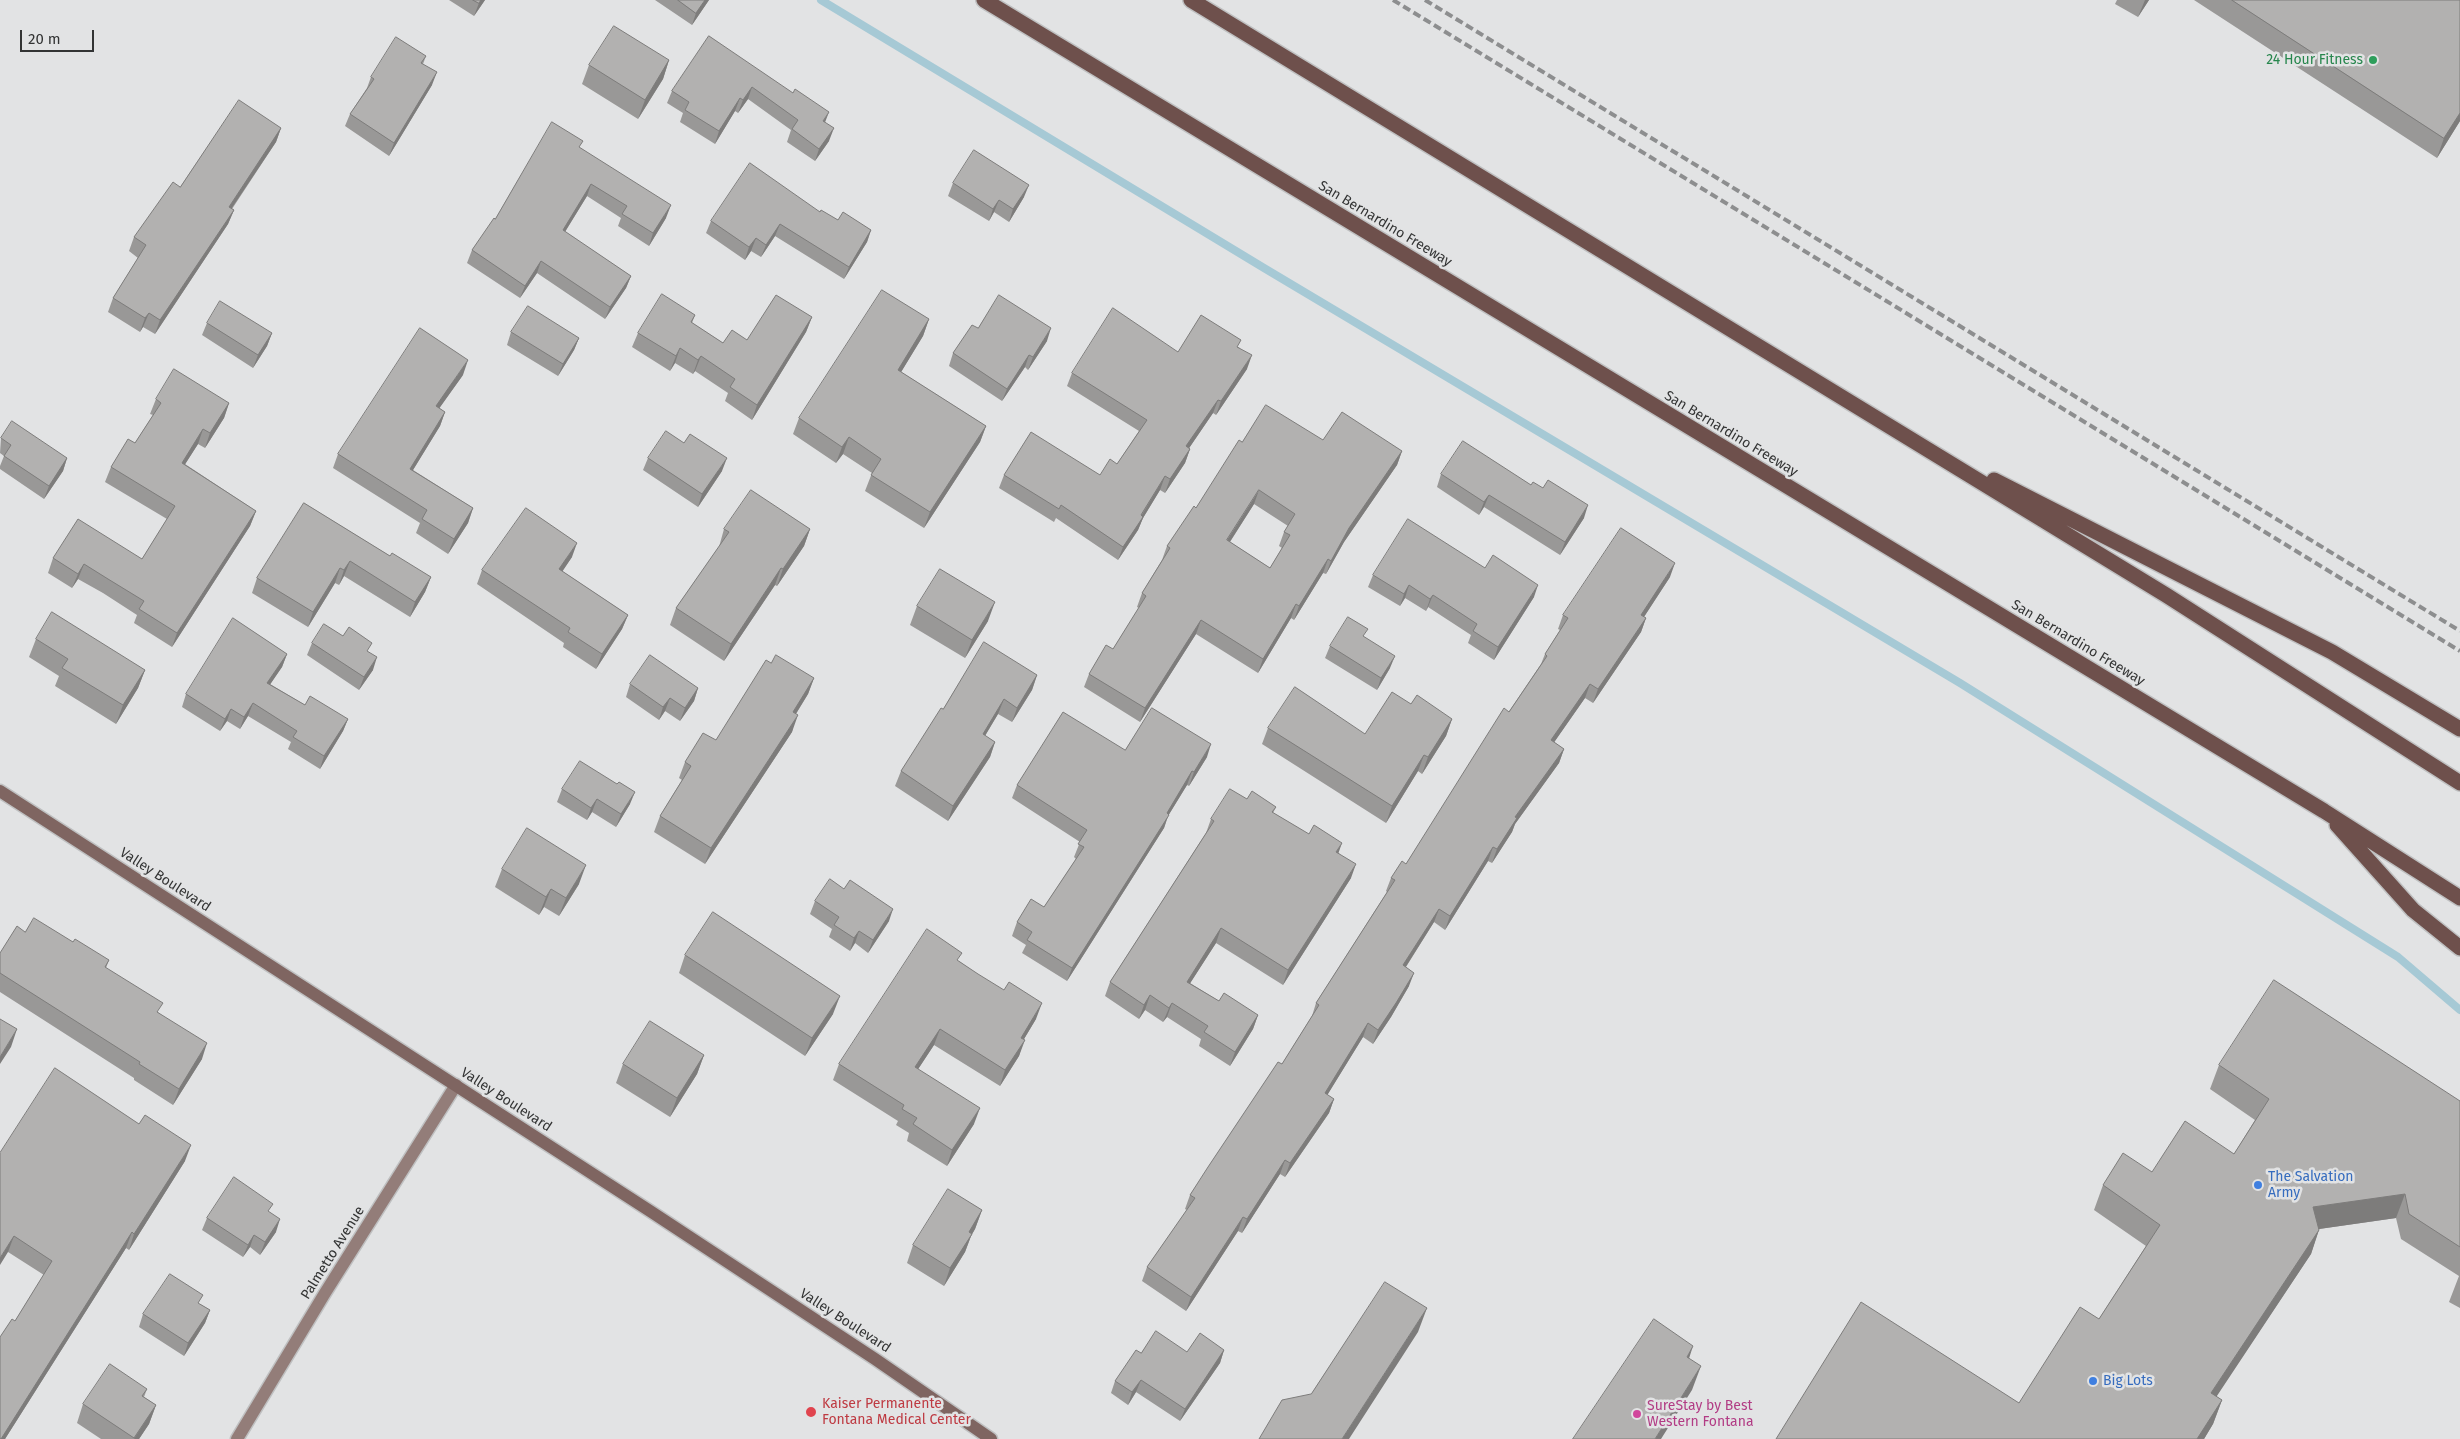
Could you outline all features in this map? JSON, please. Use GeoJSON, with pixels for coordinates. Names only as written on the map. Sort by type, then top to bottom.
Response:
{"type":"FeatureCollection","features":[{"type":"Feature","properties":{"kind":"highway","name":"San Bernardino Freeway"},"geometry":{"type":"LineString","coordinates":[[984,0],[2324,811],[2460,898]]}},
{"type":"Feature","properties":{"kind":"highway"},"geometry":{"type":"LineString","coordinates":[[1191,0],[2166,595],[2460,783]]}},
{"type":"Feature","properties":{"kind":"highway"},"geometry":{"type":"LineString","coordinates":[[1892,428],[2332,652],[2460,729]]}},
{"type":"Feature","properties":{"kind":"highway"},"geometry":{"type":"LineString","coordinates":[[2324,811],[2413,910],[2460,948]]}},
{"type":"Feature","properties":{"kind":"main road","name":"Valley Boulevard"},"geometry":{"type":"LineString","coordinates":[[0,791],[868,1354],[991,1439]]}},
{"type":"Feature","properties":{"kind":"street","name":"Palmetto Avenue"},"geometry":{"type":"LineString","coordinates":[[237,1439],[325,1293],[456,1085]]}},
{"type":"Feature","properties":{"kind":"building"},"geometry":{"type":"Polygon","coordinates":[[[678,0],[705,0],[696,13],[678,0]]]}},
{"type":"Feature","properties":{"kind":"building","name":"24 Hour Fitness"},"geometry":{"type":"Polygon","coordinates":[[[2232,0],[2460,0],[2460,113],[2444,138],[2232,0]]]}},
{"type":"Feature","properties":{"kind":"building"},"geometry":{"type":"Polygon","coordinates":[[[614,26],[669,60],[645,100],[589,65],[614,26]]]}},
{"type":"Feature","properties":{"kind":"building"},"geometry":{"type":"Polygon","coordinates":[[[709,36],[793,93],[795,89],[829,112],[823,121],[834,128],[819,149],[792,129],[798,120],[752,87],[743,100],[740,98],[719,131],[685,110],[689,102],[672,91],[709,36]]]}},
{"type":"Feature","properties":{"kind":"building"},"geometry":{"type":"Polygon","coordinates":[[[396,37],[426,56],[421,63],[437,72],[394,143],[350,114],[374,79],[371,77],[396,37]]]}},
{"type":"Feature","properties":{"kind":"building"},"geometry":{"type":"Polygon","coordinates":[[[239,100],[281,128],[229,207],[234,210],[160,320],[149,313],[145,318],[113,298],[146,245],[134,237],[173,182],[180,187],[239,100]]]}},
{"type":"Feature","properties":{"kind":"building"},"geometry":{"type":"Polygon","coordinates":[[[552,122],[583,141],[579,147],[671,205],[653,233],[622,214],[627,206],[591,184],[563,230],[631,276],[610,307],[541,261],[525,286],[472,250],[495,219],[552,122]]]}},
{"type":"Feature","properties":{"kind":"building"},"geometry":{"type":"Polygon","coordinates":[[[974,150],[1029,185],[1013,209],[999,200],[993,209],[953,183],[974,150]]]}},
{"type":"Feature","properties":{"kind":"building"},"geometry":{"type":"Polygon","coordinates":[[[750,163],[820,212],[821,210],[838,220],[843,212],[871,230],[849,267],[780,224],[766,245],[756,238],[749,247],[711,221],[750,163]]]}},
{"type":"Feature","properties":{"kind":"building"},"geometry":{"type":"Polygon","coordinates":[[[882,290],[929,319],[898,370],[986,426],[930,512],[871,475],[881,459],[849,437],[842,447],[799,418],[882,290]]]}},
{"type":"Feature","properties":{"kind":"building"},"geometry":{"type":"Polygon","coordinates":[[[662,294],[695,315],[691,322],[723,343],[732,330],[747,340],[776,295],[812,317],[757,405],[730,387],[735,379],[701,356],[698,360],[680,348],[676,356],[638,333],[662,294]]]}},
{"type":"Feature","properties":{"kind":"building"},"geometry":{"type":"Polygon","coordinates":[[[999,295],[1051,328],[1033,357],[1029,355],[1007,389],[953,353],[972,325],[978,328],[999,295]]]}},
{"type":"Feature","properties":{"kind":"building"},"geometry":{"type":"Polygon","coordinates":[[[220,301],[272,333],[258,355],[207,323],[220,301]]]}},
{"type":"Feature","properties":{"kind":"building"},"geometry":{"type":"Polygon","coordinates":[[[528,306],[579,338],[563,364],[511,332],[528,306]]]}},
{"type":"Feature","properties":{"kind":"building"},"geometry":{"type":"Polygon","coordinates":[[[1113,308],[1178,352],[1201,315],[1241,340],[1237,347],[1252,355],[1221,401],[1218,400],[1186,446],[1190,449],[1170,479],[1165,476],[1141,515],[1143,517],[1123,547],[1061,505],[1059,509],[1004,475],[1031,432],[1100,475],[1110,459],[1117,464],[1147,420],[1072,373],[1113,308]]]}},
{"type":"Feature","properties":{"kind":"building"},"geometry":{"type":"Polygon","coordinates":[[[420,328],[468,360],[436,406],[445,412],[410,469],[473,508],[454,539],[422,519],[427,510],[338,454],[420,328]]]}},
{"type":"Feature","properties":{"kind":"building"},"geometry":{"type":"Polygon","coordinates":[[[174,369],[229,403],[210,433],[203,429],[182,463],[256,511],[177,633],[139,609],[144,601],[84,564],[78,574],[53,558],[78,519],[142,559],[175,506],[111,467],[128,439],[135,443],[161,403],[156,399],[174,369]]]}},
{"type":"Feature","properties":{"kind":"building"},"geometry":{"type":"Polygon","coordinates":[[[1266,405],[1323,440],[1342,412],[1402,451],[1349,528],[1331,561],[1328,559],[1299,606],[1296,604],[1263,659],[1201,620],[1145,708],[1089,674],[1106,645],[1113,649],[1146,596],[1142,593],[1170,548],[1167,546],[1194,506],[1196,508],[1239,440],[1242,442],[1266,405]],[[1259,490],[1227,540],[1270,568],[1290,535],[1284,532],[1295,514],[1259,490]]]}},
{"type":"Feature","properties":{"kind":"building"},"geometry":{"type":"Polygon","coordinates":[[[12,421],[67,458],[49,486],[4,456],[11,445],[1,438],[12,421]]]}},
{"type":"Feature","properties":{"kind":"building"},"geometry":{"type":"Polygon","coordinates":[[[666,431],[684,443],[690,434],[727,458],[702,494],[648,458],[666,431]]]}},
{"type":"Feature","properties":{"kind":"building"},"geometry":{"type":"Polygon","coordinates":[[[1463,441],[1531,485],[1533,482],[1543,488],[1548,480],[1588,505],[1565,542],[1489,495],[1484,502],[1441,474],[1463,441]]]}},
{"type":"Feature","properties":{"kind":"building"},"geometry":{"type":"Polygon","coordinates":[[[751,490],[810,529],[783,569],[781,568],[731,644],[676,608],[729,532],[724,529],[751,490]]]}},
{"type":"Feature","properties":{"kind":"building"},"geometry":{"type":"Polygon","coordinates":[[[304,503],[390,556],[392,553],[431,577],[415,602],[350,561],[344,570],[340,568],[313,612],[257,578],[304,503]]]}},
{"type":"Feature","properties":{"kind":"building"},"geometry":{"type":"Polygon","coordinates":[[[526,508],[577,543],[559,569],[628,615],[602,654],[568,632],[570,628],[482,570],[526,508]]]}},
{"type":"Feature","properties":{"kind":"building"},"geometry":{"type":"Polygon","coordinates":[[[1408,519],[1485,568],[1493,555],[1538,585],[1498,647],[1473,631],[1477,624],[1433,595],[1430,599],[1409,585],[1404,594],[1373,575],[1408,519]]]}},
{"type":"Feature","properties":{"kind":"building"},"geometry":{"type":"Polygon","coordinates":[[[1621,528],[1675,563],[1641,615],[1646,618],[1598,689],[1590,684],[1551,740],[1564,749],[1515,817],[1517,818],[1497,849],[1493,847],[1450,916],[1439,909],[1403,965],[1414,973],[1396,1003],[1378,1030],[1368,1023],[1325,1093],[1334,1099],[1290,1163],[1285,1160],[1247,1219],[1243,1217],[1191,1297],[1147,1267],[1195,1198],[1190,1195],[1208,1167],[1278,1062],[1282,1064],[1319,1005],[1316,1003],[1395,880],[1391,878],[1402,861],[1406,864],[1504,708],[1509,712],[1547,656],[1545,654],[1568,618],[1563,615],[1621,528]]]}},
{"type":"Feature","properties":{"kind":"building"},"geometry":{"type":"Polygon","coordinates":[[[940,569],[995,602],[972,640],[917,606],[940,569]]]}},
{"type":"Feature","properties":{"kind":"building"},"geometry":{"type":"Polygon","coordinates":[[[52,612],[145,670],[123,705],[62,668],[68,659],[36,639],[52,612]]]}},
{"type":"Feature","properties":{"kind":"building"},"geometry":{"type":"Polygon","coordinates":[[[1348,617],[1368,629],[1363,636],[1395,656],[1381,678],[1330,646],[1348,617]]]}},
{"type":"Feature","properties":{"kind":"building"},"geometry":{"type":"Polygon","coordinates":[[[233,618],[287,654],[267,683],[305,705],[310,696],[348,719],[324,756],[293,737],[297,731],[253,703],[244,717],[231,709],[225,719],[186,694],[233,618]]]}},
{"type":"Feature","properties":{"kind":"building"},"geometry":{"type":"Polygon","coordinates":[[[324,624],[343,636],[349,627],[372,643],[367,651],[377,657],[364,677],[312,643],[324,624]]]}},
{"type":"Feature","properties":{"kind":"building"},"geometry":{"type":"Polygon","coordinates":[[[984,642],[1037,675],[1017,708],[1004,699],[983,734],[995,742],[953,806],[901,771],[941,708],[943,709],[984,642]]]}},
{"type":"Feature","properties":{"kind":"building"},"geometry":{"type":"Polygon","coordinates":[[[650,655],[698,688],[685,708],[670,698],[663,707],[630,684],[650,655]]]}},
{"type":"Feature","properties":{"kind":"building"},"geometry":{"type":"Polygon","coordinates":[[[776,655],[814,678],[793,712],[798,715],[711,848],[660,816],[691,766],[685,762],[703,733],[716,740],[766,660],[771,663],[776,655]]]}},
{"type":"Feature","properties":{"kind":"building"},"geometry":{"type":"Polygon","coordinates":[[[1295,687],[1365,734],[1392,692],[1411,704],[1417,695],[1452,719],[1428,757],[1424,755],[1392,806],[1268,728],[1295,687]]]}},
{"type":"Feature","properties":{"kind":"building"},"geometry":{"type":"Polygon","coordinates":[[[1152,708],[1211,744],[1194,772],[1192,771],[1167,813],[1169,815],[1072,968],[1027,940],[1032,932],[1017,922],[1031,899],[1044,907],[1084,847],[1078,844],[1087,830],[1017,785],[1063,712],[1125,750],[1152,708]]]}},
{"type":"Feature","properties":{"kind":"building"},"geometry":{"type":"Polygon","coordinates":[[[580,761],[617,784],[619,782],[635,792],[621,814],[597,799],[591,808],[562,789],[580,761]]]}},
{"type":"Feature","properties":{"kind":"building"},"geometry":{"type":"Polygon","coordinates":[[[1230,789],[1247,799],[1252,791],[1276,807],[1272,812],[1309,834],[1314,825],[1342,843],[1336,852],[1356,864],[1288,970],[1221,928],[1187,982],[1219,1001],[1224,993],[1258,1015],[1235,1052],[1204,1032],[1208,1026],[1172,1003],[1169,1008],[1150,995],[1144,1005],[1110,982],[1214,821],[1211,819],[1230,789]]]}},
{"type":"Feature","properties":{"kind":"building"},"geometry":{"type":"Polygon","coordinates":[[[527,828],[586,865],[566,898],[551,889],[546,897],[502,869],[527,828]]]}},
{"type":"Feature","properties":{"kind":"building"},"geometry":{"type":"Polygon","coordinates":[[[830,879],[844,889],[850,880],[893,909],[873,940],[859,931],[854,938],[834,925],[839,917],[815,901],[830,879]]]}},
{"type":"Feature","properties":{"kind":"building"},"geometry":{"type":"Polygon","coordinates":[[[713,912],[840,996],[812,1038],[685,955],[713,912]]]}},
{"type":"Feature","properties":{"kind":"building"},"geometry":{"type":"Polygon","coordinates":[[[34,918],[73,942],[75,939],[109,960],[105,967],[163,1003],[157,1012],[207,1043],[179,1089],[0,973],[0,953],[17,926],[25,932],[34,918]]]}},
{"type":"Feature","properties":{"kind":"building"},"geometry":{"type":"Polygon","coordinates":[[[927,929],[962,953],[957,960],[978,974],[1004,990],[1009,982],[1042,1003],[1021,1038],[1025,1040],[1005,1070],[940,1029],[915,1067],[980,1108],[952,1150],[913,1124],[917,1118],[902,1109],[904,1105],[839,1064],[927,929]]]}},
{"type":"Feature","properties":{"kind":"building"},"geometry":{"type":"Polygon","coordinates":[[[2274,980],[2460,1101],[2460,1247],[2409,1214],[2405,1194],[2313,1207],[2319,1230],[2211,1393],[2222,1400],[2197,1439],[1776,1439],[1861,1302],[2019,1403],[2080,1307],[2099,1319],[2160,1225],[2103,1185],[2123,1153],[2152,1172],[2185,1121],[2234,1154],[2269,1099],[2219,1065],[2274,980]]]}},
{"type":"Feature","properties":{"kind":"building"},"geometry":{"type":"Polygon","coordinates":[[[0,1019],[17,1029],[0,1057],[0,1019]]]}},
{"type":"Feature","properties":{"kind":"building"},"geometry":{"type":"Polygon","coordinates":[[[650,1021],[704,1055],[677,1098],[623,1064],[650,1021]]]}},
{"type":"Feature","properties":{"kind":"building"},"geometry":{"type":"Polygon","coordinates":[[[55,1068],[139,1124],[145,1115],[191,1145],[134,1234],[132,1232],[0,1439],[0,1337],[12,1319],[15,1321],[52,1261],[14,1236],[0,1258],[0,1153],[55,1068]]]}},
{"type":"Feature","properties":{"kind":"building"},"geometry":{"type":"Polygon","coordinates":[[[234,1177],[273,1204],[268,1211],[280,1219],[265,1242],[254,1235],[248,1245],[207,1218],[234,1177]]]}},
{"type":"Feature","properties":{"kind":"building"},"geometry":{"type":"Polygon","coordinates":[[[948,1189],[982,1210],[969,1232],[972,1234],[950,1268],[913,1245],[948,1189]]]}},
{"type":"Feature","properties":{"kind":"building"},"geometry":{"type":"Polygon","coordinates":[[[170,1274],[203,1295],[198,1303],[210,1310],[188,1343],[143,1314],[170,1274]]]}},
{"type":"Feature","properties":{"kind":"building"},"geometry":{"type":"Polygon","coordinates":[[[1385,1282],[1427,1308],[1342,1439],[1259,1439],[1282,1400],[1311,1394],[1385,1282]]]}},
{"type":"Feature","properties":{"kind":"building","name":"SureStay by Best Western Fontana"},"geometry":{"type":"Polygon","coordinates":[[[1654,1319],[1693,1346],[1687,1357],[1701,1366],[1655,1439],[1573,1439],[1654,1319]]]}},
{"type":"Feature","properties":{"kind":"building"},"geometry":{"type":"Polygon","coordinates":[[[1156,1331],[1187,1352],[1200,1333],[1224,1350],[1185,1409],[1141,1380],[1132,1392],[1115,1381],[1136,1350],[1141,1353],[1156,1331]]]}},
{"type":"Feature","properties":{"kind":"building"},"geometry":{"type":"Polygon","coordinates":[[[110,1364],[147,1389],[142,1396],[156,1405],[134,1438],[83,1404],[110,1364]]]}},
{"type":"Feature","properties":{"kind":"waterway"},"geometry":{"type":"LineString","coordinates":[[821,0],[1264,268],[1960,683],[2398,957],[2460,1010]]}},
{"type":"Feature","properties":{"kind":"railway"},"geometry":{"type":"LineString","coordinates":[[1393,0],[2460,651]]}},
{"type":"Feature","properties":{"kind":"railway"},"geometry":{"type":"LineString","coordinates":[[1425,0],[2460,631]]}},
{"type":"Feature","properties":{"kind":"place","name":"24 Hour Fitness"},"geometry":{"type":"Point","coordinates":[2373,60]}},
{"type":"Feature","properties":{"kind":"place","name":"The Salvation Army"},"geometry":{"type":"Point","coordinates":[2258,1185]}},
{"type":"Feature","properties":{"kind":"place","name":"Big Lots"},"geometry":{"type":"Point","coordinates":[2093,1381]}},
{"type":"Feature","properties":{"kind":"place","name":"Kaiser Permanente Fontana Medical Center"},"geometry":{"type":"Point","coordinates":[811,1412]}},
{"type":"Feature","properties":{"kind":"place","name":"SureStay by Best Western Fontana"},"geometry":{"type":"Point","coordinates":[1637,1414]}}]}
